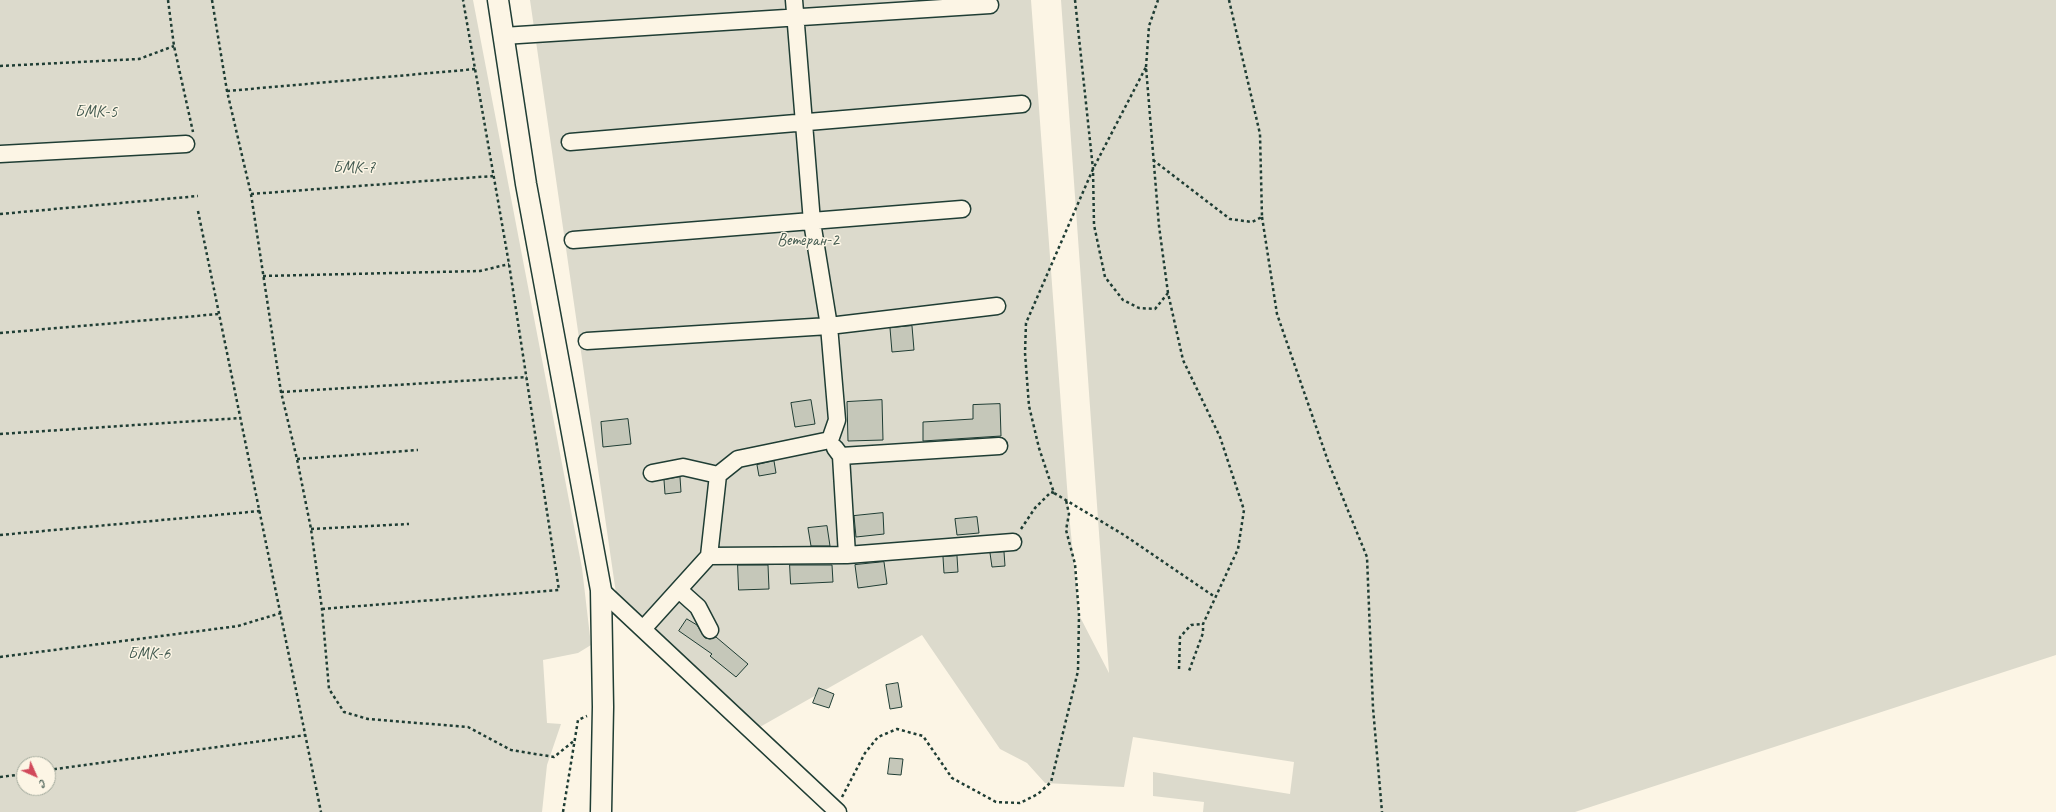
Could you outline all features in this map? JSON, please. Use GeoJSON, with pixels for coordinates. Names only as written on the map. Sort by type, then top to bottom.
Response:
{"type":"FeatureCollection","features":[{"type":"Feature","properties":{"kind":"main road"},"geometry":{"type":"LineString","coordinates":[[498,0],[526,184],[601,590],[603,707],[601,812]]}},
{"type":"Feature","properties":{"kind":"lane"},"geometry":{"type":"LineString","coordinates":[[794,0],[812,222],[829,326],[837,420],[830,440]]}},
{"type":"Feature","properties":{"kind":"lane"},"geometry":{"type":"LineString","coordinates":[[503,36],[990,5]]}},
{"type":"Feature","properties":{"kind":"lane"},"geometry":{"type":"LineString","coordinates":[[570,142],[1022,104]]}},
{"type":"Feature","properties":{"kind":"lane"},"geometry":{"type":"LineString","coordinates":[[0,154],[186,144]]}},
{"type":"Feature","properties":{"kind":"lane"},"geometry":{"type":"LineString","coordinates":[[573,240],[962,210]]}},
{"type":"Feature","properties":{"kind":"lane"},"geometry":{"type":"LineString","coordinates":[[587,341],[829,326],[997,306]]}},
{"type":"Feature","properties":{"kind":"lane"},"geometry":{"type":"LineString","coordinates":[[643,630],[709,556],[718,475],[738,459],[830,440]]}},
{"type":"Feature","properties":{"kind":"lane"},"geometry":{"type":"LineString","coordinates":[[830,440],[841,456],[847,555]]}},
{"type":"Feature","properties":{"kind":"lane"},"geometry":{"type":"LineString","coordinates":[[841,456],[999,446]]}},
{"type":"Feature","properties":{"kind":"lane"},"geometry":{"type":"LineString","coordinates":[[652,473],[683,467],[718,475]]}},
{"type":"Feature","properties":{"kind":"lane"},"geometry":{"type":"LineString","coordinates":[[709,556],[847,555],[1013,542]]}},
{"type":"Feature","properties":{"kind":"lane"},"geometry":{"type":"LineString","coordinates":[[601,590],[837,811]]}},
{"type":"Feature","properties":{"kind":"lane"},"geometry":{"type":"LineString","coordinates":[[680,590],[698,607],[710,630]]}},
{"type":"Feature","properties":{"kind":"path"},"geometry":{"type":"LineString","coordinates":[[168,0],[174,46],[194,138],[186,144]]}},
{"type":"Feature","properties":{"kind":"path"},"geometry":{"type":"LineString","coordinates":[[212,0],[227,91],[251,194],[281,392],[297,459],[311,529],[322,609],[329,689],[344,712],[368,719],[468,727],[511,750],[554,757],[575,740]]}},
{"type":"Feature","properties":{"kind":"path"},"geometry":{"type":"LineString","coordinates":[[322,609],[559,590],[509,264],[463,0]]}},
{"type":"Feature","properties":{"kind":"path"},"geometry":{"type":"LineString","coordinates":[[1075,0],[1093,169],[1094,225],[1105,277],[1123,300],[1139,308],[1155,309],[1168,293]]}},
{"type":"Feature","properties":{"kind":"path"},"geometry":{"type":"LineString","coordinates":[[1158,0],[1150,26],[1146,67],[1159,226],[1168,293],[1183,360],[1220,437],[1244,510],[1238,549],[1203,624],[1203,633],[1189,671]]}},
{"type":"Feature","properties":{"kind":"path"},"geometry":{"type":"LineString","coordinates":[[1228,0],[1260,134],[1262,217],[1277,314],[1329,464],[1368,557],[1373,708],[1382,812]]}},
{"type":"Feature","properties":{"kind":"path"},"geometry":{"type":"LineString","coordinates":[[0,66],[139,59],[174,46]]}},
{"type":"Feature","properties":{"kind":"path"},"geometry":{"type":"LineString","coordinates":[[1054,493],[1039,448],[1029,406],[1025,353],[1026,323],[1093,169],[1146,67]]}},
{"type":"Feature","properties":{"kind":"path"},"geometry":{"type":"LineString","coordinates":[[227,91],[476,69]]}},
{"type":"Feature","properties":{"kind":"path"},"geometry":{"type":"LineString","coordinates":[[1153,159],[1230,219],[1252,222],[1262,217]]}},
{"type":"Feature","properties":{"kind":"path"},"geometry":{"type":"LineString","coordinates":[[251,194],[493,176]]}},
{"type":"Feature","properties":{"kind":"path"},"geometry":{"type":"LineString","coordinates":[[0,214],[198,196]]}},
{"type":"Feature","properties":{"kind":"path"},"geometry":{"type":"LineString","coordinates":[[198,211],[242,418],[321,812]]}},
{"type":"Feature","properties":{"kind":"path"},"geometry":{"type":"LineString","coordinates":[[263,276],[480,270],[509,264]]}},
{"type":"Feature","properties":{"kind":"path"},"geometry":{"type":"LineString","coordinates":[[0,333],[219,314]]}},
{"type":"Feature","properties":{"kind":"path"},"geometry":{"type":"LineString","coordinates":[[281,392],[527,377]]}},
{"type":"Feature","properties":{"kind":"path"},"geometry":{"type":"LineString","coordinates":[[0,434],[242,418]]}},
{"type":"Feature","properties":{"kind":"path"},"geometry":{"type":"LineString","coordinates":[[297,459],[418,450]]}},
{"type":"Feature","properties":{"kind":"path"},"geometry":{"type":"LineString","coordinates":[[1013,542],[1034,508],[1051,492],[1124,535],[1215,597]]}},
{"type":"Feature","properties":{"kind":"path"},"geometry":{"type":"LineString","coordinates":[[837,811],[865,752],[878,737],[897,729],[923,736],[952,778],[996,802],[1020,803],[1038,794],[1051,782],[1078,671],[1079,615],[1075,564],[1066,530],[1069,514],[1066,500]]}},
{"type":"Feature","properties":{"kind":"path"},"geometry":{"type":"LineString","coordinates":[[0,535],[260,511]]}},
{"type":"Feature","properties":{"kind":"path"},"geometry":{"type":"LineString","coordinates":[[311,529],[409,524]]}},
{"type":"Feature","properties":{"kind":"path"},"geometry":{"type":"LineString","coordinates":[[0,657],[238,626],[281,613]]}},
{"type":"Feature","properties":{"kind":"path"},"geometry":{"type":"LineString","coordinates":[[1179,669],[1180,637],[1191,625],[1203,624]]}},
{"type":"Feature","properties":{"kind":"path"},"geometry":{"type":"LineString","coordinates":[[563,812],[578,720],[603,707]]}},
{"type":"Feature","properties":{"kind":"path"},"geometry":{"type":"LineString","coordinates":[[56,769],[306,735]]}},
{"type":"Feature","properties":{"kind":"path"},"geometry":{"type":"LineString","coordinates":[[0,777],[16,775]]}},
{"type":"Feature","properties":{"kind":"green space"},"geometry":{"type":"Polygon","coordinates":[[[0,0],[473,0],[582,568],[591,645],[578,653],[543,660],[547,723],[561,724],[547,765],[542,812],[0,812],[0,0]]]}},
{"type":"Feature","properties":{"kind":"green space","name":"Ветеран-2"},"geometry":{"type":"Polygon","coordinates":[[[530,0],[1031,0],[1069,514],[1079,615],[1109,673],[1061,0],[2056,0],[2056,655],[1575,812],[1203,812],[1204,802],[1153,796],[1153,772],[1290,794],[1294,762],[1133,737],[1124,787],[1045,783],[1027,763],[1000,749],[922,635],[751,732],[619,614],[530,0]]]}},
{"type":"Feature","properties":{"kind":"building"},"geometry":{"type":"Polygon","coordinates":[[[912,326],[914,350],[892,352],[890,328],[912,326]]]}},
{"type":"Feature","properties":{"kind":"building"},"geometry":{"type":"Polygon","coordinates":[[[811,400],[815,424],[795,427],[791,403],[811,400]]]}},
{"type":"Feature","properties":{"kind":"building"},"geometry":{"type":"Polygon","coordinates":[[[882,400],[883,440],[848,441],[847,402],[882,400]]]}},
{"type":"Feature","properties":{"kind":"building"},"geometry":{"type":"Polygon","coordinates":[[[1000,404],[1001,436],[923,441],[923,422],[973,419],[973,405],[1000,404]]]}},
{"type":"Feature","properties":{"kind":"building"},"geometry":{"type":"Polygon","coordinates":[[[628,419],[631,444],[603,447],[601,422],[628,419]]]}},
{"type":"Feature","properties":{"kind":"building"},"geometry":{"type":"Polygon","coordinates":[[[774,461],[776,473],[759,476],[757,465],[774,461]]]}},
{"type":"Feature","properties":{"kind":"building"},"geometry":{"type":"Polygon","coordinates":[[[680,477],[681,492],[665,494],[664,480],[680,477]]]}},
{"type":"Feature","properties":{"kind":"building"},"geometry":{"type":"Polygon","coordinates":[[[883,513],[884,534],[856,537],[854,516],[883,513]]]}},
{"type":"Feature","properties":{"kind":"building"},"geometry":{"type":"Polygon","coordinates":[[[977,517],[979,533],[957,535],[955,519],[977,517]]]}},
{"type":"Feature","properties":{"kind":"building"},"geometry":{"type":"Polygon","coordinates":[[[827,526],[830,546],[811,546],[808,528],[827,526]]]}},
{"type":"Feature","properties":{"kind":"building"},"geometry":{"type":"Polygon","coordinates":[[[1004,552],[1005,566],[992,567],[990,553],[1004,552]]]}},
{"type":"Feature","properties":{"kind":"building"},"geometry":{"type":"Polygon","coordinates":[[[957,556],[958,572],[944,573],[943,557],[957,556]]]}},
{"type":"Feature","properties":{"kind":"building"},"geometry":{"type":"Polygon","coordinates":[[[884,562],[887,584],[858,588],[855,565],[884,562]]]}},
{"type":"Feature","properties":{"kind":"building"},"geometry":{"type":"Polygon","coordinates":[[[738,565],[768,565],[769,589],[739,590],[738,565]]]}},
{"type":"Feature","properties":{"kind":"building"},"geometry":{"type":"Polygon","coordinates":[[[790,565],[832,565],[833,582],[791,584],[790,565]]]}},
{"type":"Feature","properties":{"kind":"building"},"geometry":{"type":"Polygon","coordinates":[[[687,619],[697,625],[705,638],[710,639],[716,637],[748,664],[736,677],[710,656],[712,654],[679,631],[687,619]]]}},
{"type":"Feature","properties":{"kind":"building"},"geometry":{"type":"Polygon","coordinates":[[[898,683],[902,707],[890,709],[886,685],[898,683]]]}},
{"type":"Feature","properties":{"kind":"building"},"geometry":{"type":"Polygon","coordinates":[[[819,688],[834,694],[829,708],[813,703],[819,688]]]}},
{"type":"Feature","properties":{"kind":"building"},"geometry":{"type":"Polygon","coordinates":[[[890,758],[903,759],[901,775],[888,774],[890,758]]]}},
{"type":"Feature","properties":{"kind":"park label","name":"БМК-5"},"geometry":{"type":"Point","coordinates":[96,113]}},
{"type":"Feature","properties":{"kind":"park label","name":"БМК-7"},"geometry":{"type":"Point","coordinates":[354,169]}},
{"type":"Feature","properties":{"kind":"park label","name":"БМК-6"},"geometry":{"type":"Point","coordinates":[149,655]}}]}
